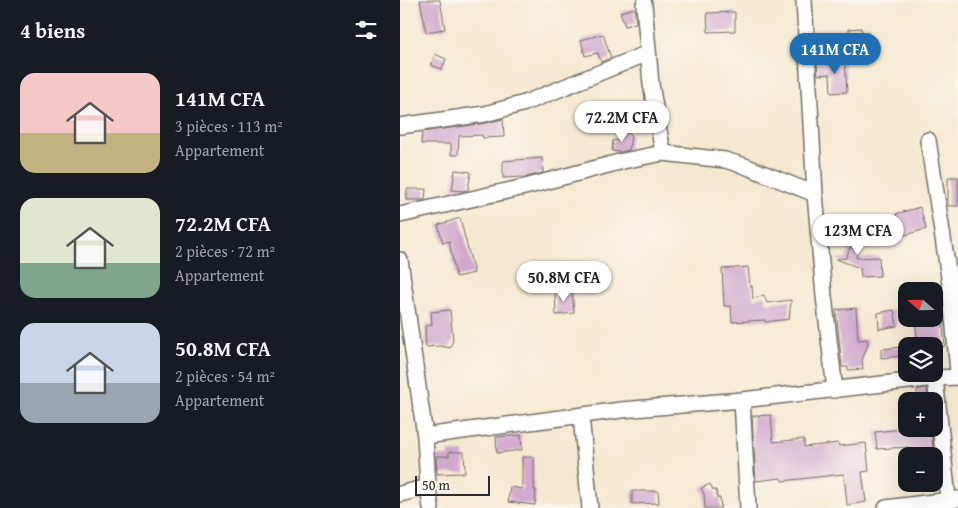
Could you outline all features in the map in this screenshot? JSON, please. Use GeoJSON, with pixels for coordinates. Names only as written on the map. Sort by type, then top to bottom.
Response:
{"type":"FeatureCollection","features":[{"type":"Feature","properties":{"kind":"street"},"geometry":{"type":"LineString","coordinates":[[804,0],[815,194],[835,390]]}},
{"type":"Feature","properties":{"kind":"street"},"geometry":{"type":"LineString","coordinates":[[644,4],[648,53],[663,153]]}},
{"type":"Feature","properties":{"kind":"street"},"geometry":{"type":"LineString","coordinates":[[400,126],[485,114],[525,103],[648,53]]}},
{"type":"Feature","properties":{"kind":"street"},"geometry":{"type":"LineString","coordinates":[[928,140],[950,284],[958,372]]}},
{"type":"Feature","properties":{"kind":"street"},"geometry":{"type":"LineString","coordinates":[[400,215],[663,153],[725,160],[815,194]]}},
{"type":"Feature","properties":{"kind":"street"},"geometry":{"type":"LineString","coordinates":[[400,260],[425,436],[431,508]]}},
{"type":"Feature","properties":{"kind":"street"},"geometry":{"type":"LineString","coordinates":[[943,378],[958,377]]}},
{"type":"Feature","properties":{"kind":"street"},"geometry":{"type":"LineString","coordinates":[[425,436],[621,410],[742,400],[902,382]]}},
{"type":"Feature","properties":{"kind":"street"},"geometry":{"type":"LineString","coordinates":[[886,508],[951,502],[936,382]]}},
{"type":"Feature","properties":{"kind":"street"},"geometry":{"type":"LineString","coordinates":[[742,400],[748,508]]}},
{"type":"Feature","properties":{"kind":"street"},"geometry":{"type":"LineString","coordinates":[[581,416],[590,508]]}},
{"type":"Feature","properties":{"kind":"street"},"geometry":{"type":"LineString","coordinates":[[400,494],[428,487]]}},
{"type":"Feature","properties":{"kind":"building"},"geometry":{"type":"Polygon","coordinates":[[[420,0],[440,0],[445,29],[426,32],[420,0]]]}},
{"type":"Feature","properties":{"kind":"building"},"geometry":{"type":"Polygon","coordinates":[[[634,8],[636,23],[625,26],[620,12],[634,8]]]}},
{"type":"Feature","properties":{"kind":"building"},"geometry":{"type":"Polygon","coordinates":[[[735,12],[735,31],[708,32],[707,13],[735,12]]]}},
{"type":"Feature","properties":{"kind":"building"},"geometry":{"type":"Polygon","coordinates":[[[861,28],[862,33],[868,32],[869,50],[845,52],[844,33],[849,33],[849,29],[861,28]]]}},
{"type":"Feature","properties":{"kind":"building"},"geometry":{"type":"Polygon","coordinates":[[[603,34],[611,58],[601,62],[598,53],[585,56],[581,40],[603,34]]]}},
{"type":"Feature","properties":{"kind":"building"},"geometry":{"type":"Polygon","coordinates":[[[435,54],[446,59],[442,69],[431,65],[435,54]]]}},
{"type":"Feature","properties":{"kind":"building"},"geometry":{"type":"Polygon","coordinates":[[[845,61],[847,92],[831,93],[830,74],[818,75],[817,63],[845,61]]]}},
{"type":"Feature","properties":{"kind":"building"},"geometry":{"type":"Polygon","coordinates":[[[503,119],[504,137],[483,138],[482,135],[459,136],[458,155],[451,155],[451,144],[421,144],[422,132],[503,119]]]}},
{"type":"Feature","properties":{"kind":"building"},"geometry":{"type":"Polygon","coordinates":[[[622,132],[631,134],[629,150],[612,151],[613,140],[620,141],[622,132]]]}},
{"type":"Feature","properties":{"kind":"building"},"geometry":{"type":"Polygon","coordinates":[[[542,158],[543,173],[526,177],[503,178],[503,161],[542,158]]]}},
{"type":"Feature","properties":{"kind":"building"},"geometry":{"type":"Polygon","coordinates":[[[455,170],[471,172],[468,190],[452,190],[455,170]]]}},
{"type":"Feature","properties":{"kind":"building"},"geometry":{"type":"Polygon","coordinates":[[[948,177],[958,177],[958,206],[948,206],[948,177]]]}},
{"type":"Feature","properties":{"kind":"building"},"geometry":{"type":"Polygon","coordinates":[[[407,189],[426,189],[425,200],[407,200],[407,189]]]}},
{"type":"Feature","properties":{"kind":"building"},"geometry":{"type":"Polygon","coordinates":[[[920,207],[926,229],[902,236],[896,214],[920,207]]]}},
{"type":"Feature","properties":{"kind":"building"},"geometry":{"type":"Polygon","coordinates":[[[460,218],[474,273],[456,277],[449,241],[443,243],[438,225],[460,218]]]}},
{"type":"Feature","properties":{"kind":"building"},"geometry":{"type":"Polygon","coordinates":[[[856,233],[860,233],[856,258],[879,257],[880,276],[861,277],[860,268],[836,259],[846,258],[851,246],[829,242],[831,234],[838,237],[839,234],[855,236],[856,233]]]}},
{"type":"Feature","properties":{"kind":"building"},"geometry":{"type":"Polygon","coordinates":[[[748,267],[753,299],[764,295],[767,303],[791,300],[789,319],[765,322],[765,320],[732,322],[731,306],[724,306],[722,269],[748,267]]]}},
{"type":"Feature","properties":{"kind":"building"},"geometry":{"type":"Polygon","coordinates":[[[572,290],[574,313],[556,315],[555,292],[572,290]]]}},
{"type":"Feature","properties":{"kind":"building"},"geometry":{"type":"Polygon","coordinates":[[[856,308],[858,340],[867,339],[868,344],[862,360],[863,369],[848,370],[848,367],[842,367],[836,310],[856,308]]]}},
{"type":"Feature","properties":{"kind":"building"},"geometry":{"type":"Polygon","coordinates":[[[450,310],[453,340],[450,348],[441,346],[426,347],[425,326],[432,325],[431,312],[450,310]]]}},
{"type":"Feature","properties":{"kind":"building"},"geometry":{"type":"Polygon","coordinates":[[[894,310],[897,326],[879,329],[878,313],[894,310]]]}},
{"type":"Feature","properties":{"kind":"building"},"geometry":{"type":"Polygon","coordinates":[[[943,326],[945,346],[943,346],[943,337],[917,337],[916,328],[942,328],[943,326]]]}},
{"type":"Feature","properties":{"kind":"building"},"geometry":{"type":"Polygon","coordinates":[[[898,347],[898,356],[881,358],[881,349],[898,347]]]}},
{"type":"Feature","properties":{"kind":"building"},"geometry":{"type":"Polygon","coordinates":[[[927,388],[927,392],[917,392],[917,390],[927,388]]]}},
{"type":"Feature","properties":{"kind":"building"},"geometry":{"type":"Polygon","coordinates":[[[771,415],[773,442],[804,439],[804,447],[838,443],[839,446],[866,443],[869,471],[862,472],[866,502],[847,505],[844,474],[782,481],[781,478],[756,481],[752,416],[771,415]]]}},
{"type":"Feature","properties":{"kind":"building"},"geometry":{"type":"Polygon","coordinates":[[[898,429],[898,437],[932,437],[933,447],[877,449],[875,432],[898,429]]]}},
{"type":"Feature","properties":{"kind":"building"},"geometry":{"type":"Polygon","coordinates":[[[521,435],[522,450],[497,453],[496,437],[521,435]]]}},
{"type":"Feature","properties":{"kind":"building"},"geometry":{"type":"Polygon","coordinates":[[[449,452],[464,452],[465,473],[437,474],[436,456],[449,456],[449,452]]]}},
{"type":"Feature","properties":{"kind":"building"},"geometry":{"type":"Polygon","coordinates":[[[522,457],[534,457],[535,505],[508,502],[510,487],[522,489],[522,457]]]}},
{"type":"Feature","properties":{"kind":"building"},"geometry":{"type":"Polygon","coordinates":[[[710,484],[713,490],[716,490],[717,498],[720,498],[721,508],[705,508],[704,494],[701,488],[710,484]]]}},
{"type":"Feature","properties":{"kind":"building"},"geometry":{"type":"Polygon","coordinates":[[[632,491],[658,491],[659,503],[632,504],[632,491]]]}}]}
